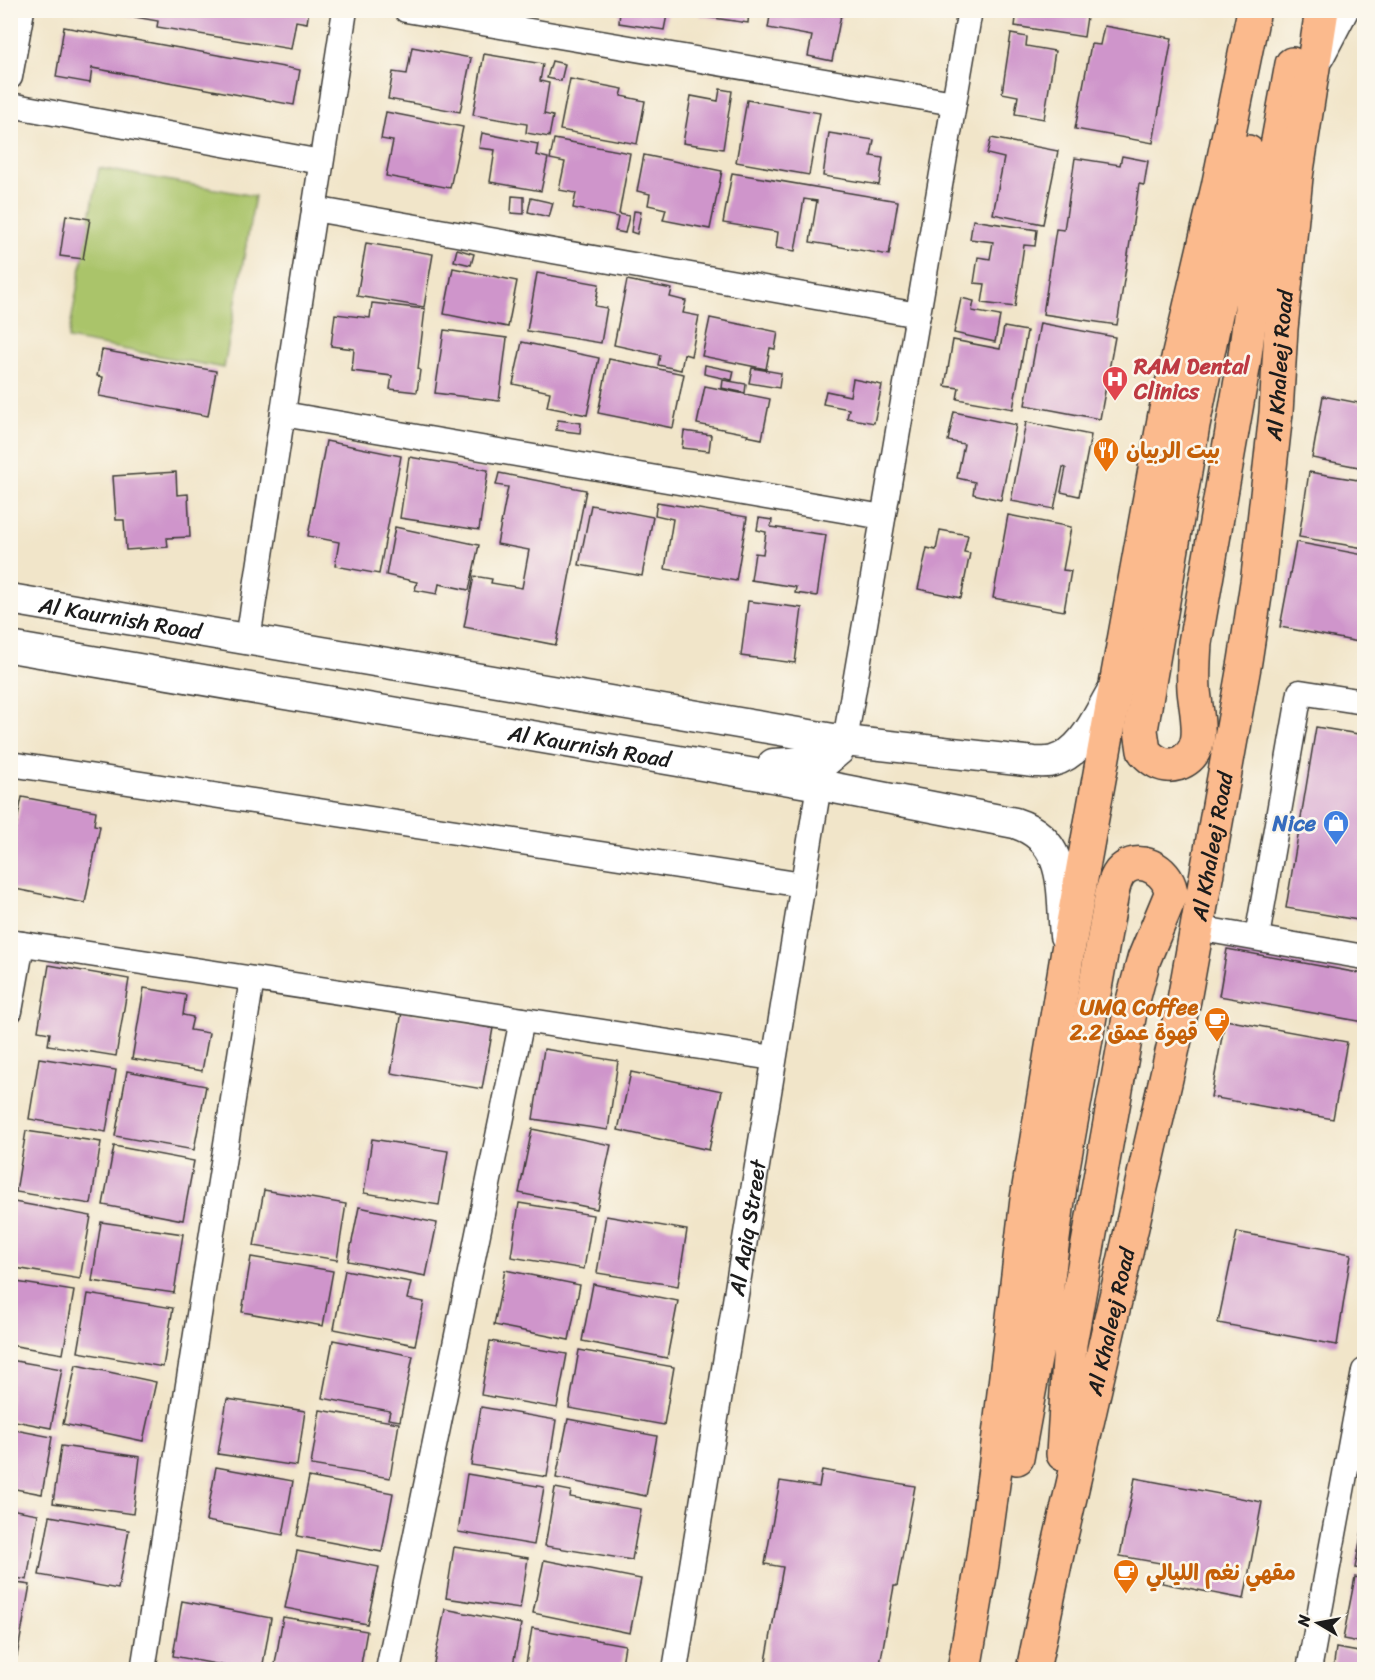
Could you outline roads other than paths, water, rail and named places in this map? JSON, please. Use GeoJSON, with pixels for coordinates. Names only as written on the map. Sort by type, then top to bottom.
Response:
{"type":"FeatureCollection","features":[{"type":"Feature","properties":{"kind":"main road"},"geometry":{"type":"LineString","coordinates":[[965,1664],[995,1469],[1027,1199],[1067,956],[1166,414],[1218,187],[1254,10]]}},
{"type":"Feature","properties":{"kind":"main road"},"geometry":{"type":"LineString","coordinates":[[1262,10],[1258,94],[1234,227],[1193,425],[1141,730],[1144,751],[1159,764],[1169,766],[1193,753],[1197,744],[1195,643],[1244,363],[1260,239],[1302,10]]}},
{"type":"Feature","properties":{"kind":"main road","name":"Al Khaleej Road"},"geometry":{"type":"LineString","coordinates":[[1033,1670],[1057,1554],[1184,1000],[1245,661],[1258,576],[1276,413],[1281,329],[1296,177],[1322,10]]}},
{"type":"Feature","properties":{"kind":"main road"},"geometry":{"type":"LineString","coordinates":[[965,1664],[1011,1492],[1043,1315],[1061,1178],[1112,893],[1119,874],[1125,868],[1141,864],[1152,866],[1160,871],[1171,885],[1171,894],[1144,959],[1134,992],[1072,1332],[1057,1554]]}},
{"type":"Feature","properties":{"kind":"street"},"geometry":{"type":"LineString","coordinates":[[10,77],[22,10]]}},
{"type":"Feature","properties":{"kind":"street"},"geometry":{"type":"LineString","coordinates":[[248,639],[345,10]]}},
{"type":"Feature","properties":{"kind":"street"},"geometry":{"type":"LineString","coordinates":[[406,10],[954,103]]}},
{"type":"Feature","properties":{"kind":"street"},"geometry":{"type":"LineString","coordinates":[[671,760],[785,764],[826,761],[839,750],[845,741],[970,10]]}},
{"type":"Feature","properties":{"kind":"street"},"geometry":{"type":"LineString","coordinates":[[1241,10],[1247,47]]}},
{"type":"Feature","properties":{"kind":"street"},"geometry":{"type":"LineString","coordinates":[[1314,67],[1343,10]]}},
{"type":"Feature","properties":{"kind":"street"},"geometry":{"type":"LineString","coordinates":[[10,105],[321,162]]}},
{"type":"Feature","properties":{"kind":"street"},"geometry":{"type":"LineString","coordinates":[[314,209],[918,315]]}},
{"type":"Feature","properties":{"kind":"street"},"geometry":{"type":"LineString","coordinates":[[283,414],[883,517]]}},
{"type":"Feature","properties":{"kind":"street","name":"Al Kaurnish Road"},"geometry":{"type":"LineString","coordinates":[[18,602],[845,741],[1051,762],[1067,754],[1082,741],[1117,682]]}},
{"type":"Feature","properties":{"kind":"street","name":"Al Kaurnish Road"},"geometry":{"type":"LineString","coordinates":[[10,647],[819,785],[1016,823],[1029,827],[1046,842],[1053,851],[1058,864],[1067,956]]}},
{"type":"Feature","properties":{"kind":"street"},"geometry":{"type":"LineString","coordinates":[[1257,937],[1300,692],[1365,702]]}},
{"type":"Feature","properties":{"kind":"street"},"geometry":{"type":"LineString","coordinates":[[10,764],[803,885]]}},
{"type":"Feature","properties":{"kind":"street","name":"Al Aqiq Street"},"geometry":{"type":"LineString","coordinates":[[675,1670],[819,785]]}},
{"type":"Feature","properties":{"kind":"street"},"geometry":{"type":"LineString","coordinates":[[1197,928],[1365,957]]}},
{"type":"Feature","properties":{"kind":"street"},"geometry":{"type":"LineString","coordinates":[[10,1011],[16,943],[774,1058]]}},
{"type":"Feature","properties":{"kind":"street"},"geometry":{"type":"LineString","coordinates":[[143,1670],[252,979]]}},
{"type":"Feature","properties":{"kind":"street"},"geometry":{"type":"LineString","coordinates":[[388,1670],[522,1020]]}},
{"type":"Feature","properties":{"kind":"street"},"geometry":{"type":"LineString","coordinates":[[1309,1670],[1365,1371]]}},
{"type":"Feature","properties":{"kind":"place","name":"RAM Dental Clinics"},"geometry":{"type":"Point","coordinates":[1115,402]}},
{"type":"Feature","properties":{"kind":"place","name":"بيت الربيان"},"geometry":{"type":"Point","coordinates":[1106,473]}},
{"type":"Feature","properties":{"kind":"place","name":"Nice"},"geometry":{"type":"Point","coordinates":[1336,846]}},
{"type":"Feature","properties":{"kind":"place","name":"UMQ Coffee 2.2 قهوة عمق"},"geometry":{"type":"Point","coordinates":[1217,1043]}},
{"type":"Feature","properties":{"kind":"place","name":"مقهي نغم الليالي"},"geometry":{"type":"Point","coordinates":[1126,1595]}}]}
